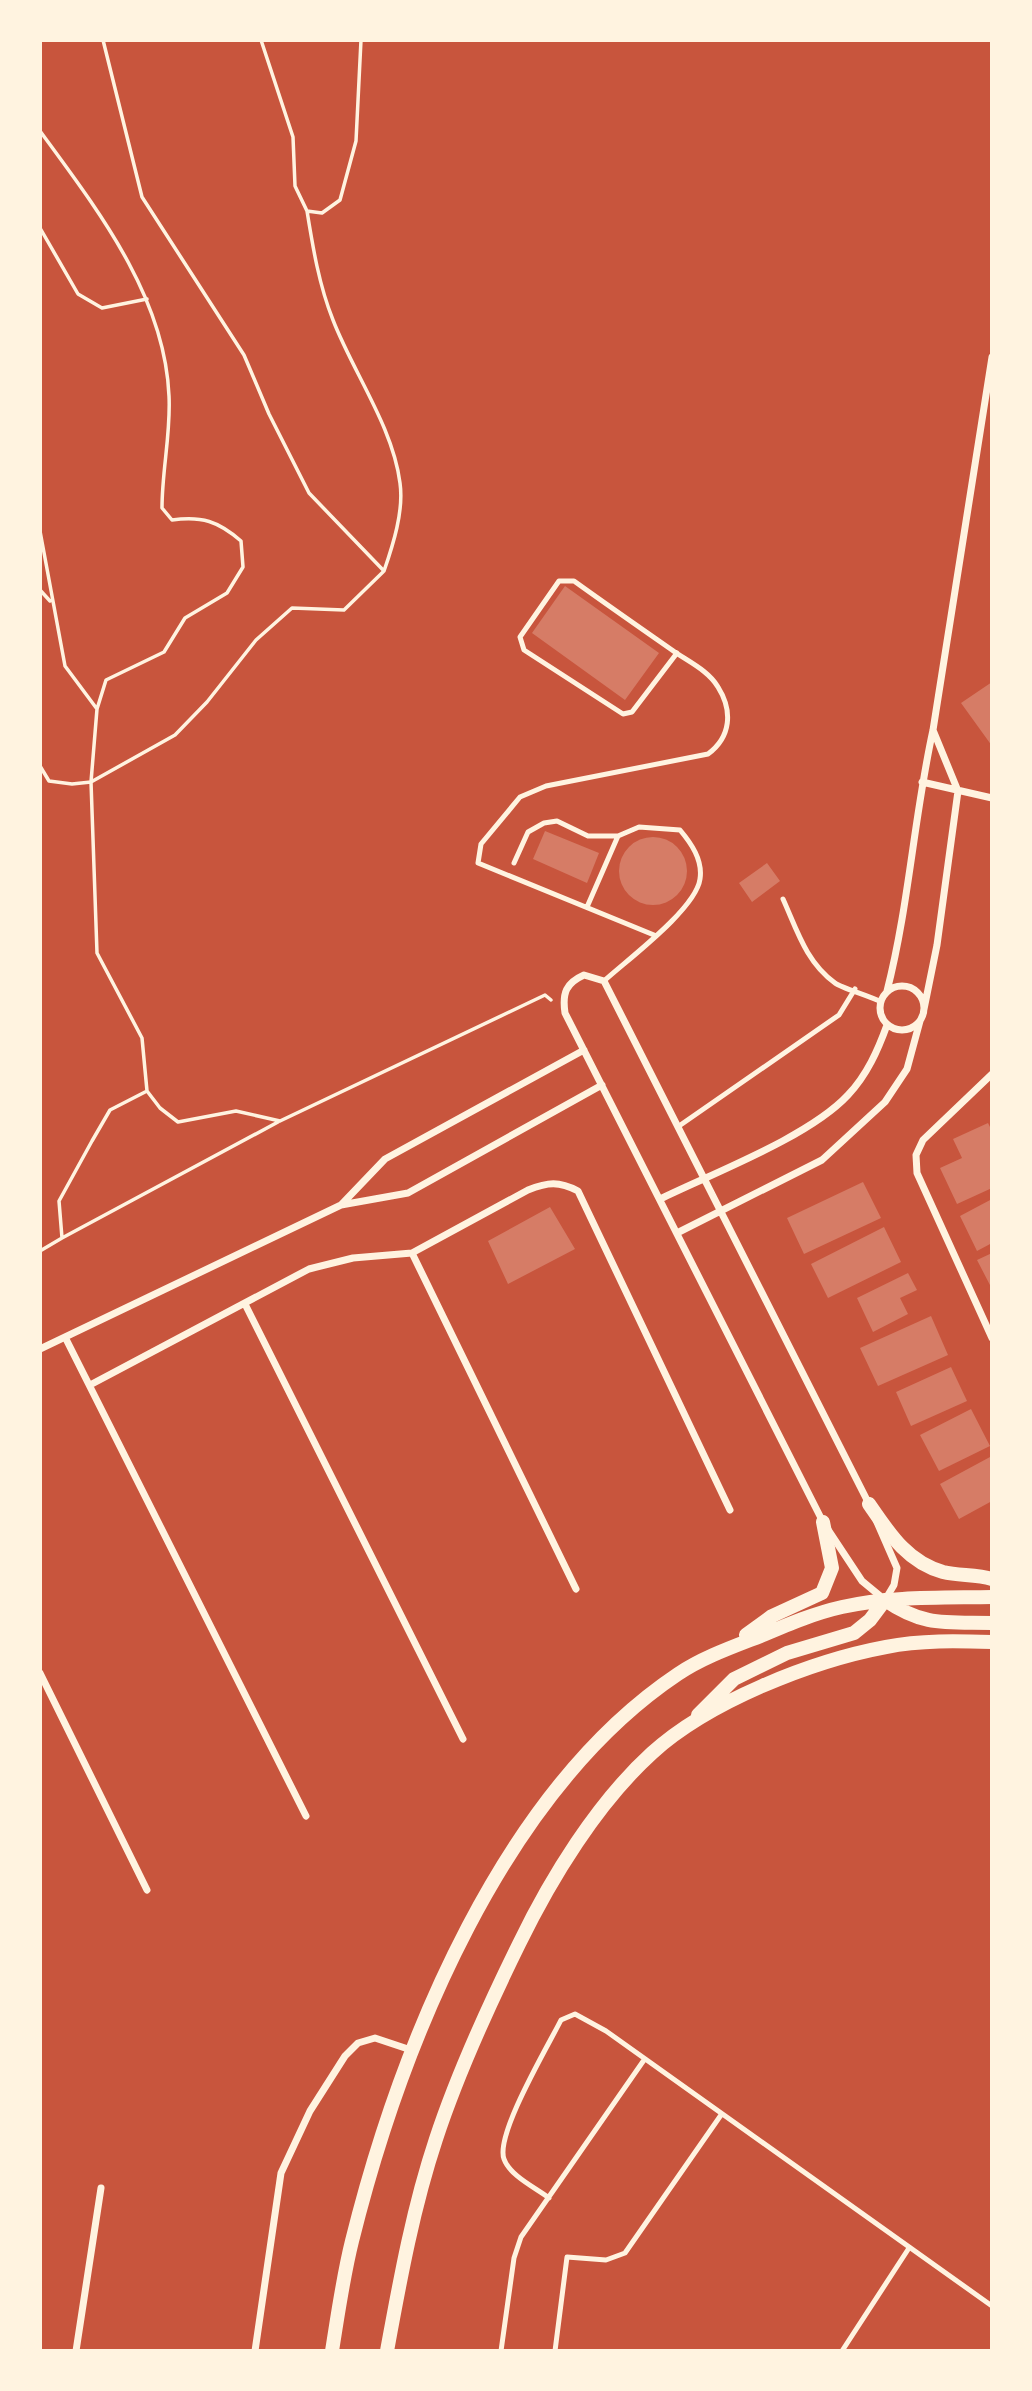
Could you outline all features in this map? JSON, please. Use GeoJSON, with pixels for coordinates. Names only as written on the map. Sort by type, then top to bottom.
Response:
{"type":"FeatureCollection","features":[{"type":"Feature","properties":{"kind":"main road"},"geometry":{"type":"LineString","coordinates":[[869,1504],[892,1538],[917,1562],[944,1572],[992,1579]]}},
{"type":"Feature","properties":{"kind":"main road"},"geometry":{"type":"LineString","coordinates":[[729,1649],[772,1616],[822,1592],[832,1568],[823,1522]]}},
{"type":"Feature","properties":{"kind":"main road"},"geometry":{"type":"LineString","coordinates":[[332,2351],[351,2243],[386,2123],[414,2051],[463,1935],[514,1846],[562,1778],[617,1721],[679,1673],[729,1649],[801,1619],[841,1607],[885,1600],[992,1597]]}},
{"type":"Feature","properties":{"kind":"main road"},"geometry":{"type":"LineString","coordinates":[[885,1600],[908,1616],[933,1622],[992,1623]]}},
{"type":"Feature","properties":{"kind":"main road"},"geometry":{"type":"LineString","coordinates":[[387,2351],[405,2252],[436,2139],[489,2003],[543,1896],[590,1823],[650,1754],[688,1725],[734,1679],[787,1653],[854,1633],[870,1620],[885,1600]]}},
{"type":"Feature","properties":{"kind":"main road"},"geometry":{"type":"LineString","coordinates":[[688,1725],[794,1674],[854,1654],[887,1646],[939,1641],[992,1642]]}},
{"type":"Feature","properties":{"kind":"street"},"geometry":{"type":"LineString","coordinates":[[920,1021],[911,1029],[898,1030],[887,1025],[880,1014],[881,1002],[887,991],[898,952],[922,782],[933,730],[992,357]]}},
{"type":"Feature","properties":{"kind":"street"},"geometry":{"type":"LineString","coordinates":[[677,1233],[822,1160],[885,1102],[907,1069],[924,1009],[937,944],[958,791],[933,730]]}},
{"type":"Feature","properties":{"kind":"street"},"geometry":{"type":"LineString","coordinates":[[922,782],[992,798]]}},
{"type":"Feature","properties":{"kind":"street"},"geometry":{"type":"LineString","coordinates":[[584,975],[604,981],[869,1504],[897,1568],[894,1585],[885,1600],[862,1581],[823,1522],[584,1050],[565,1013],[565,990],[571,981],[584,975]]}},
{"type":"Feature","properties":{"kind":"street"},"geometry":{"type":"LineString","coordinates":[[887,991],[899,986],[911,988],[921,996],[924,1009]]}},
{"type":"Feature","properties":{"kind":"street"},"geometry":{"type":"LineString","coordinates":[[660,1199],[805,1128],[848,1095],[876,1055],[887,1025]]}},
{"type":"Feature","properties":{"kind":"street"},"geometry":{"type":"LineString","coordinates":[[341,1205],[385,1158],[584,1050]]}},
{"type":"Feature","properties":{"kind":"street"},"geometry":{"type":"LineString","coordinates":[[992,1074],[923,1140],[916,1155],[917,1173],[992,1338]]}},
{"type":"Feature","properties":{"kind":"street"},"geometry":{"type":"LineString","coordinates":[[40,1349],[66,1339],[341,1205],[408,1194],[602,1085]]}},
{"type":"Feature","properties":{"kind":"street"},"geometry":{"type":"LineString","coordinates":[[90,1385],[309,1269],[352,1258],[412,1253],[545,1183],[562,1183],[578,1191],[730,1510]]}},
{"type":"Feature","properties":{"kind":"street"},"geometry":{"type":"LineString","coordinates":[[412,1253],[576,1589]]}},
{"type":"Feature","properties":{"kind":"street"},"geometry":{"type":"LineString","coordinates":[[245,1304],[463,1739]]}},
{"type":"Feature","properties":{"kind":"street"},"geometry":{"type":"LineString","coordinates":[[66,1339],[306,1816]]}},
{"type":"Feature","properties":{"kind":"street"},"geometry":{"type":"LineString","coordinates":[[40,1673],[147,1890]]}},
{"type":"Feature","properties":{"kind":"street"},"geometry":{"type":"LineString","coordinates":[[255,2351],[281,2173],[310,2111],[345,2056],[358,2043],[375,2038],[414,2051]]}},
{"type":"Feature","properties":{"kind":"street"},"geometry":{"type":"LineString","coordinates":[[76,2351],[101,2188]]}},
{"type":"Feature","properties":{"kind":"lane"},"geometry":{"type":"LineString","coordinates":[[654,935],[478,863],[481,844],[520,797],[537,789],[692,759],[708,754],[722,744],[727,709],[718,686],[699,667],[574,580],[559,581],[520,637],[524,650],[623,714],[632,712],[677,653]]}},
{"type":"Feature","properties":{"kind":"lane"},"geometry":{"type":"LineString","coordinates":[[514,863],[528,832],[544,823],[557,821],[588,836],[618,836],[639,827],[680,830],[695,847],[700,879],[688,904],[604,981]]}},
{"type":"Feature","properties":{"kind":"lane"},"geometry":{"type":"LineString","coordinates":[[587,907],[618,836]]}},
{"type":"Feature","properties":{"kind":"lane"},"geometry":{"type":"LineString","coordinates":[[783,899],[809,959],[837,985],[855,989],[881,1002]]}},
{"type":"Feature","properties":{"kind":"lane"},"geometry":{"type":"LineString","coordinates":[[679,1126],[839,1015],[855,989]]}},
{"type":"Feature","properties":{"kind":"lane"},"geometry":{"type":"LineString","coordinates":[[549,2198],[511,2169],[504,2160],[502,2147],[509,2123],[561,2020],[569,2014],[581,2017],[644,2060],[992,2306]]}},
{"type":"Feature","properties":{"kind":"lane"},"geometry":{"type":"LineString","coordinates":[[501,2351],[518,2245],[644,2060]]}},
{"type":"Feature","properties":{"kind":"lane"},"geometry":{"type":"LineString","coordinates":[[555,2351],[567,2257],[606,2260],[625,2253],[721,2115]]}},
{"type":"Feature","properties":{"kind":"lane"},"geometry":{"type":"LineString","coordinates":[[842,2351],[909,2248]]}},
{"type":"Feature","properties":{"kind":"path"},"geometry":{"type":"LineString","coordinates":[[103,40],[142,197],[244,355],[269,414],[309,493],[384,571]]}},
{"type":"Feature","properties":{"kind":"path"},"geometry":{"type":"LineString","coordinates":[[40,766],[48,781],[72,785],[91,782],[176,735],[207,702],[256,640],[292,608],[345,610],[384,571],[395,540],[400,483],[380,418],[332,319],[315,261],[307,211],[295,186],[293,137],[261,40]]}},
{"type":"Feature","properties":{"kind":"path"},"geometry":{"type":"LineString","coordinates":[[307,211],[323,213],[340,200],[347,180],[356,142],[361,40]]}},
{"type":"Feature","properties":{"kind":"path"},"geometry":{"type":"LineString","coordinates":[[40,131],[120,248],[147,299],[166,361],[170,399],[162,508],[173,520],[198,517],[222,525],[240,541],[243,567],[227,593],[185,618],[164,652],[106,680],[97,709],[91,782],[97,953],[142,1038],[147,1091],[160,1108],[178,1122],[236,1111],[280,1121]]}},
{"type":"Feature","properties":{"kind":"path"},"geometry":{"type":"LineString","coordinates":[[40,228],[78,293],[102,308],[147,299]]}},
{"type":"Feature","properties":{"kind":"path"},"geometry":{"type":"LineString","coordinates":[[40,531],[65,666],[97,709]]}},
{"type":"Feature","properties":{"kind":"path"},"geometry":{"type":"LineString","coordinates":[[40,590],[52,603]]}},
{"type":"Feature","properties":{"kind":"path"},"geometry":{"type":"LineString","coordinates":[[40,1251],[280,1121],[545,995]]}},
{"type":"Feature","properties":{"kind":"path"},"geometry":{"type":"LineString","coordinates":[[62,1238],[59,1201],[110,1110],[147,1091]]}},
{"type":"Feature","properties":{"kind":"building"},"geometry":{"type":"Polygon","coordinates":[[[565,586],[659,653],[625,700],[532,633],[565,586]]]}},
{"type":"Feature","properties":{"kind":"building"},"geometry":{"type":"Polygon","coordinates":[[[992,682],[992,746],[961,703],[992,682]]]}},
{"type":"Feature","properties":{"kind":"building"},"geometry":{"type":"Polygon","coordinates":[[[545,831],[599,853],[587,883],[533,859],[545,831]]]}},
{"type":"Feature","properties":{"kind":"building"},"geometry":{"type":"Polygon","coordinates":[[[653,837],[666,840],[677,847],[684,858],[687,871],[684,884],[677,895],[666,902],[653,905],[640,902],[629,895],[622,884],[619,871],[622,858],[629,847],[640,840],[653,837]]]}},
{"type":"Feature","properties":{"kind":"building"},"geometry":{"type":"Polygon","coordinates":[[[767,863],[780,881],[752,902],[739,883],[767,863]]]}},
{"type":"Feature","properties":{"kind":"building"},"geometry":{"type":"Polygon","coordinates":[[[988,1123],[992,1131],[992,1188],[957,1204],[940,1168],[962,1158],[953,1139],[988,1123]]]}},
{"type":"Feature","properties":{"kind":"building"},"geometry":{"type":"Polygon","coordinates":[[[863,1182],[881,1218],[804,1254],[787,1218],[863,1182]]]}},
{"type":"Feature","properties":{"kind":"building"},"geometry":{"type":"Polygon","coordinates":[[[992,1199],[992,1243],[977,1251],[960,1216],[992,1199]]]}},
{"type":"Feature","properties":{"kind":"building"},"geometry":{"type":"Polygon","coordinates":[[[550,1207],[575,1249],[508,1284],[488,1241],[550,1207]]]}},
{"type":"Feature","properties":{"kind":"building"},"geometry":{"type":"Polygon","coordinates":[[[884,1227],[901,1262],[828,1298],[811,1264],[884,1227]]]}},
{"type":"Feature","properties":{"kind":"building"},"geometry":{"type":"Polygon","coordinates":[[[992,1253],[992,1289],[977,1260],[992,1253]]]}},
{"type":"Feature","properties":{"kind":"building"},"geometry":{"type":"Polygon","coordinates":[[[908,1273],[917,1290],[900,1298],[908,1314],[873,1332],[857,1298],[908,1273]]]}},
{"type":"Feature","properties":{"kind":"building"},"geometry":{"type":"Polygon","coordinates":[[[931,1316],[948,1355],[878,1386],[860,1348],[931,1316]]]}},
{"type":"Feature","properties":{"kind":"building"},"geometry":{"type":"Polygon","coordinates":[[[951,1367],[967,1401],[911,1426],[896,1392],[951,1367]]]}},
{"type":"Feature","properties":{"kind":"building"},"geometry":{"type":"Polygon","coordinates":[[[971,1409],[990,1446],[939,1471],[920,1435],[971,1409]]]}},
{"type":"Feature","properties":{"kind":"building"},"geometry":{"type":"Polygon","coordinates":[[[990,1457],[992,1501],[959,1519],[940,1484],[990,1457]]]}}]}
